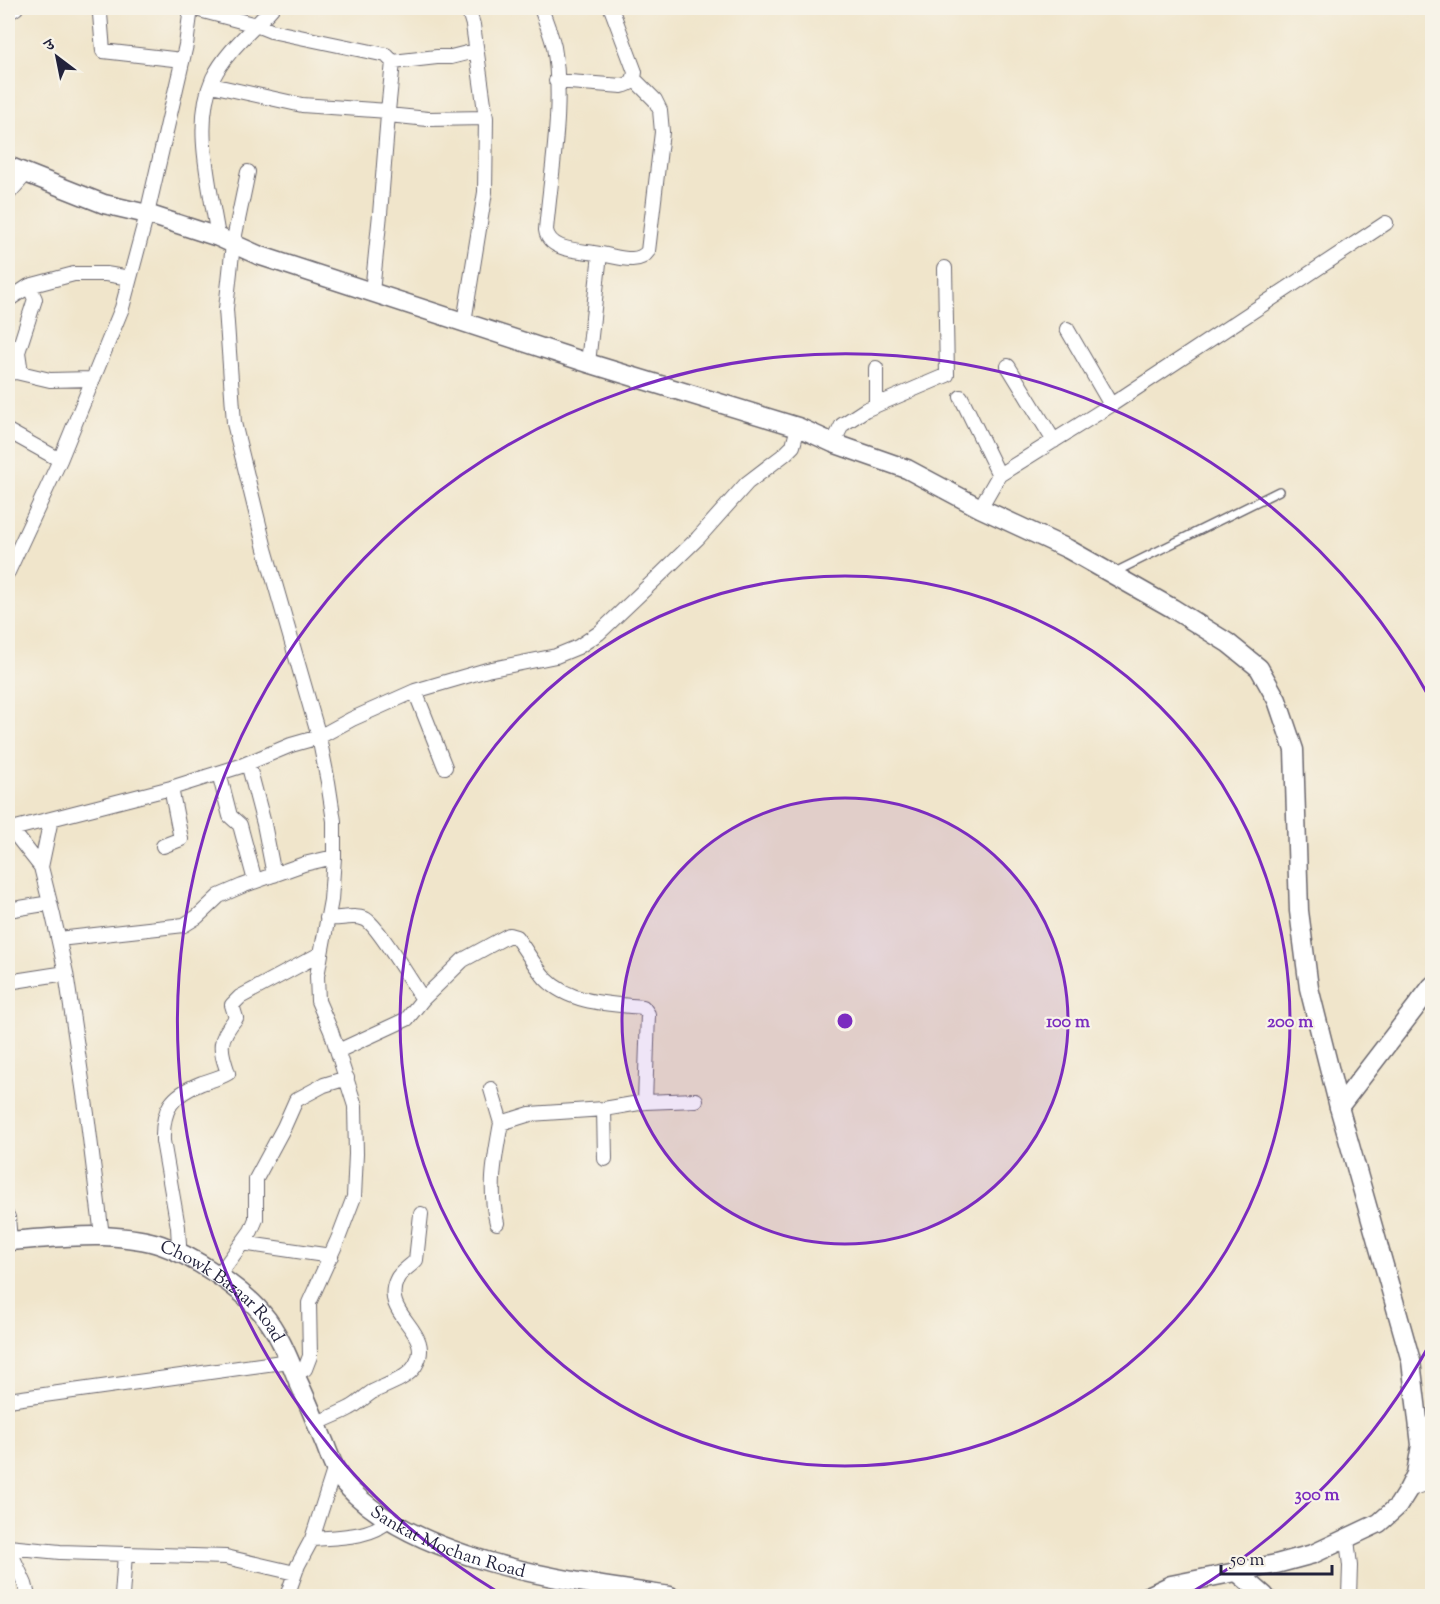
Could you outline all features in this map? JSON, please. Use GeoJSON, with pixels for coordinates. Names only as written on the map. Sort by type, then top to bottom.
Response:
{"type":"FeatureCollection","features":[{"type":"Feature","properties":{"kind":"main road"},"geometry":{"type":"LineString","coordinates":[[8,166],[104,204],[147,214],[226,241],[258,255],[588,363],[798,427],[833,443],[907,469],[980,508],[1068,549],[1227,643],[1259,668],[1277,700],[1294,750],[1299,911],[1309,988],[1339,1107],[1411,1361],[1420,1445],[1416,1474],[1408,1490],[1398,1506],[1379,1523],[1313,1554],[1171,1585],[1148,1596]]}},
{"type":"Feature","properties":{"kind":"main road"},"geometry":{"type":"LineString","coordinates":[[1339,1107],[1432,986]]}},
{"type":"Feature","properties":{"kind":"main road","name":"Chowk Bazaar Road"},"geometry":{"type":"LineString","coordinates":[[9,1241],[102,1236],[159,1244],[189,1257],[218,1276],[263,1314],[292,1368],[344,1483]]}},
{"type":"Feature","properties":{"kind":"main road","name":"Sankat Mochan Road"},"geometry":{"type":"LineString","coordinates":[[344,1483],[389,1520],[466,1556],[617,1589],[670,1596]]}},
{"type":"Feature","properties":{"kind":"main road"},"geometry":{"type":"LineString","coordinates":[[1236,1571],[1265,1596]]}},
{"type":"Feature","properties":{"kind":"street"},"geometry":{"type":"LineString","coordinates":[[8,13],[16,8]]}},
{"type":"Feature","properties":{"kind":"street"},"geometry":{"type":"LineString","coordinates":[[102,8],[100,14],[103,51],[183,60]]}},
{"type":"Feature","properties":{"kind":"street"},"geometry":{"type":"LineString","coordinates":[[8,572],[60,460],[122,308],[147,214],[183,60],[192,8],[271,31],[386,55],[393,62]]}},
{"type":"Feature","properties":{"kind":"street"},"geometry":{"type":"LineString","coordinates":[[8,1400],[292,1368],[305,1369],[310,1356],[309,1304],[354,1197],[355,1106],[338,1051],[318,1001],[317,976],[331,900],[334,821],[319,737],[265,549],[234,423],[226,309],[226,241],[204,141],[204,111],[213,79],[240,39],[272,8]]}},
{"type":"Feature","properties":{"kind":"street"},"geometry":{"type":"LineString","coordinates":[[464,322],[485,192],[486,117],[473,25],[468,8]]}},
{"type":"Feature","properties":{"kind":"street"},"geometry":{"type":"LineString","coordinates":[[541,8],[554,46],[556,81],[556,124],[546,230],[547,238],[554,245],[638,260],[648,251],[662,132],[660,110],[655,100],[634,79]]}},
{"type":"Feature","properties":{"kind":"street"},"geometry":{"type":"LineString","coordinates":[[556,81],[622,86],[634,79],[635,72],[611,8]]}},
{"type":"Feature","properties":{"kind":"street"},"geometry":{"type":"LineString","coordinates":[[393,62],[477,53]]}},
{"type":"Feature","properties":{"kind":"street"},"geometry":{"type":"LineString","coordinates":[[372,292],[393,62]]}},
{"type":"Feature","properties":{"kind":"street"},"geometry":{"type":"LineString","coordinates":[[212,85],[302,105],[428,119],[486,117]]}},
{"type":"Feature","properties":{"kind":"street"},"geometry":{"type":"LineString","coordinates":[[226,241],[248,172]]}},
{"type":"Feature","properties":{"kind":"street"},"geometry":{"type":"LineString","coordinates":[[8,194],[26,174]]}},
{"type":"Feature","properties":{"kind":"street"},"geometry":{"type":"LineString","coordinates":[[980,508],[999,475],[1110,405],[1386,223]]}},
{"type":"Feature","properties":{"kind":"street"},"geometry":{"type":"LineString","coordinates":[[588,363],[600,254]]}},
{"type":"Feature","properties":{"kind":"street"},"geometry":{"type":"LineString","coordinates":[[833,443],[842,425],[866,410],[947,375],[945,268]]}},
{"type":"Feature","properties":{"kind":"street"},"geometry":{"type":"LineString","coordinates":[[8,300],[29,286],[74,273],[106,274],[130,278]]}},
{"type":"Feature","properties":{"kind":"street"},"geometry":{"type":"LineString","coordinates":[[12,373],[20,366],[18,352],[35,299],[29,286]]}},
{"type":"Feature","properties":{"kind":"street"},"geometry":{"type":"LineString","coordinates":[[1067,329],[1110,405]]}},
{"type":"Feature","properties":{"kind":"street"},"geometry":{"type":"LineString","coordinates":[[1008,366],[1054,441]]}},
{"type":"Feature","properties":{"kind":"street"},"geometry":{"type":"LineString","coordinates":[[876,368],[876,405]]}},
{"type":"Feature","properties":{"kind":"street"},"geometry":{"type":"LineString","coordinates":[[12,373],[50,380],[92,379]]}},
{"type":"Feature","properties":{"kind":"street"},"geometry":{"type":"LineString","coordinates":[[961,397],[999,475]]}},
{"type":"Feature","properties":{"kind":"street"},"geometry":{"type":"LineString","coordinates":[[102,1236],[87,1114],[59,939],[41,867],[9,828],[171,788],[219,773],[291,745],[319,737],[352,719],[415,691],[487,670],[556,656],[578,647],[598,633],[698,537],[747,483],[793,446],[798,427]]}},
{"type":"Feature","properties":{"kind":"street"},"geometry":{"type":"LineString","coordinates":[[8,431],[60,460]]}},
{"type":"Feature","properties":{"kind":"street"},"geometry":{"type":"LineString","coordinates":[[415,691],[445,767]]}},
{"type":"Feature","properties":{"kind":"street"},"geometry":{"type":"LineString","coordinates":[[248,763],[274,875]]}},
{"type":"Feature","properties":{"kind":"street"},"geometry":{"type":"LineString","coordinates":[[219,773],[230,816],[240,825],[255,881]]}},
{"type":"Feature","properties":{"kind":"street"},"geometry":{"type":"LineString","coordinates":[[163,846],[181,839],[171,788]]}},
{"type":"Feature","properties":{"kind":"street"},"geometry":{"type":"LineString","coordinates":[[41,867],[51,819]]}},
{"type":"Feature","properties":{"kind":"street"},"geometry":{"type":"LineString","coordinates":[[59,939],[184,925],[197,917],[219,896],[304,864],[334,857]]}},
{"type":"Feature","properties":{"kind":"street"},"geometry":{"type":"LineString","coordinates":[[8,910],[50,903]]}},
{"type":"Feature","properties":{"kind":"street"},"geometry":{"type":"LineString","coordinates":[[327,918],[366,919],[380,934],[423,999]]}},
{"type":"Feature","properties":{"kind":"street"},"geometry":{"type":"LineString","coordinates":[[338,1051],[407,1019],[423,999],[463,960],[509,935],[516,937],[547,980],[562,990],[579,998],[643,1008],[648,1014],[645,1102]]}},
{"type":"Feature","properties":{"kind":"street"},"geometry":{"type":"LineString","coordinates":[[176,1252],[179,1245],[178,1227],[163,1141],[163,1128],[168,1106],[187,1089],[221,1078],[228,1073],[220,1045],[223,1036],[236,1018],[232,1005],[240,997],[320,954]]}},
{"type":"Feature","properties":{"kind":"street"},"geometry":{"type":"LineString","coordinates":[[8,982],[66,974]]}},
{"type":"Feature","properties":{"kind":"street"},"geometry":{"type":"LineString","coordinates":[[218,1276],[242,1244],[256,1219],[256,1179],[296,1100],[324,1085],[347,1078]]}},
{"type":"Feature","properties":{"kind":"street"},"geometry":{"type":"LineString","coordinates":[[491,1089],[501,1123],[492,1202],[497,1223]]}},
{"type":"Feature","properties":{"kind":"street"},"geometry":{"type":"LineString","coordinates":[[501,1123],[530,1114],[603,1109],[645,1102],[696,1100]]}},
{"type":"Feature","properties":{"kind":"street"},"geometry":{"type":"LineString","coordinates":[[603,1109],[604,1159]]}},
{"type":"Feature","properties":{"kind":"street"},"geometry":{"type":"LineString","coordinates":[[316,1424],[350,1408],[369,1394],[401,1378],[414,1368],[420,1355],[419,1343],[411,1326],[397,1311],[393,1299],[398,1276],[416,1260],[421,1214]]}},
{"type":"Feature","properties":{"kind":"street"},"geometry":{"type":"LineString","coordinates":[[8,1217],[9,1241]]}},
{"type":"Feature","properties":{"kind":"street"},"geometry":{"type":"LineString","coordinates":[[242,1244],[330,1256]]}},
{"type":"Feature","properties":{"kind":"street"},"geometry":{"type":"LineString","coordinates":[[287,1596],[295,1573],[312,1539],[335,1467]]}},
{"type":"Feature","properties":{"kind":"street"},"geometry":{"type":"LineString","coordinates":[[1408,1490],[1432,1482]]}},
{"type":"Feature","properties":{"kind":"street"},"geometry":{"type":"LineString","coordinates":[[312,1539],[349,1536],[383,1527],[389,1520]]}},
{"type":"Feature","properties":{"kind":"street"},"geometry":{"type":"LineString","coordinates":[[1347,1539],[1350,1596]]}},
{"type":"Feature","properties":{"kind":"street"},"geometry":{"type":"LineString","coordinates":[[8,1547],[60,1552],[226,1557],[295,1573]]}},
{"type":"Feature","properties":{"kind":"street"},"geometry":{"type":"LineString","coordinates":[[8,1547],[28,1596]]}},
{"type":"Feature","properties":{"kind":"street"},"geometry":{"type":"LineString","coordinates":[[122,1596],[125,1554]]}},
{"type":"Feature","properties":{"kind":"lane"},"geometry":{"type":"LineString","coordinates":[[1111,574],[1279,492]]}}]}
